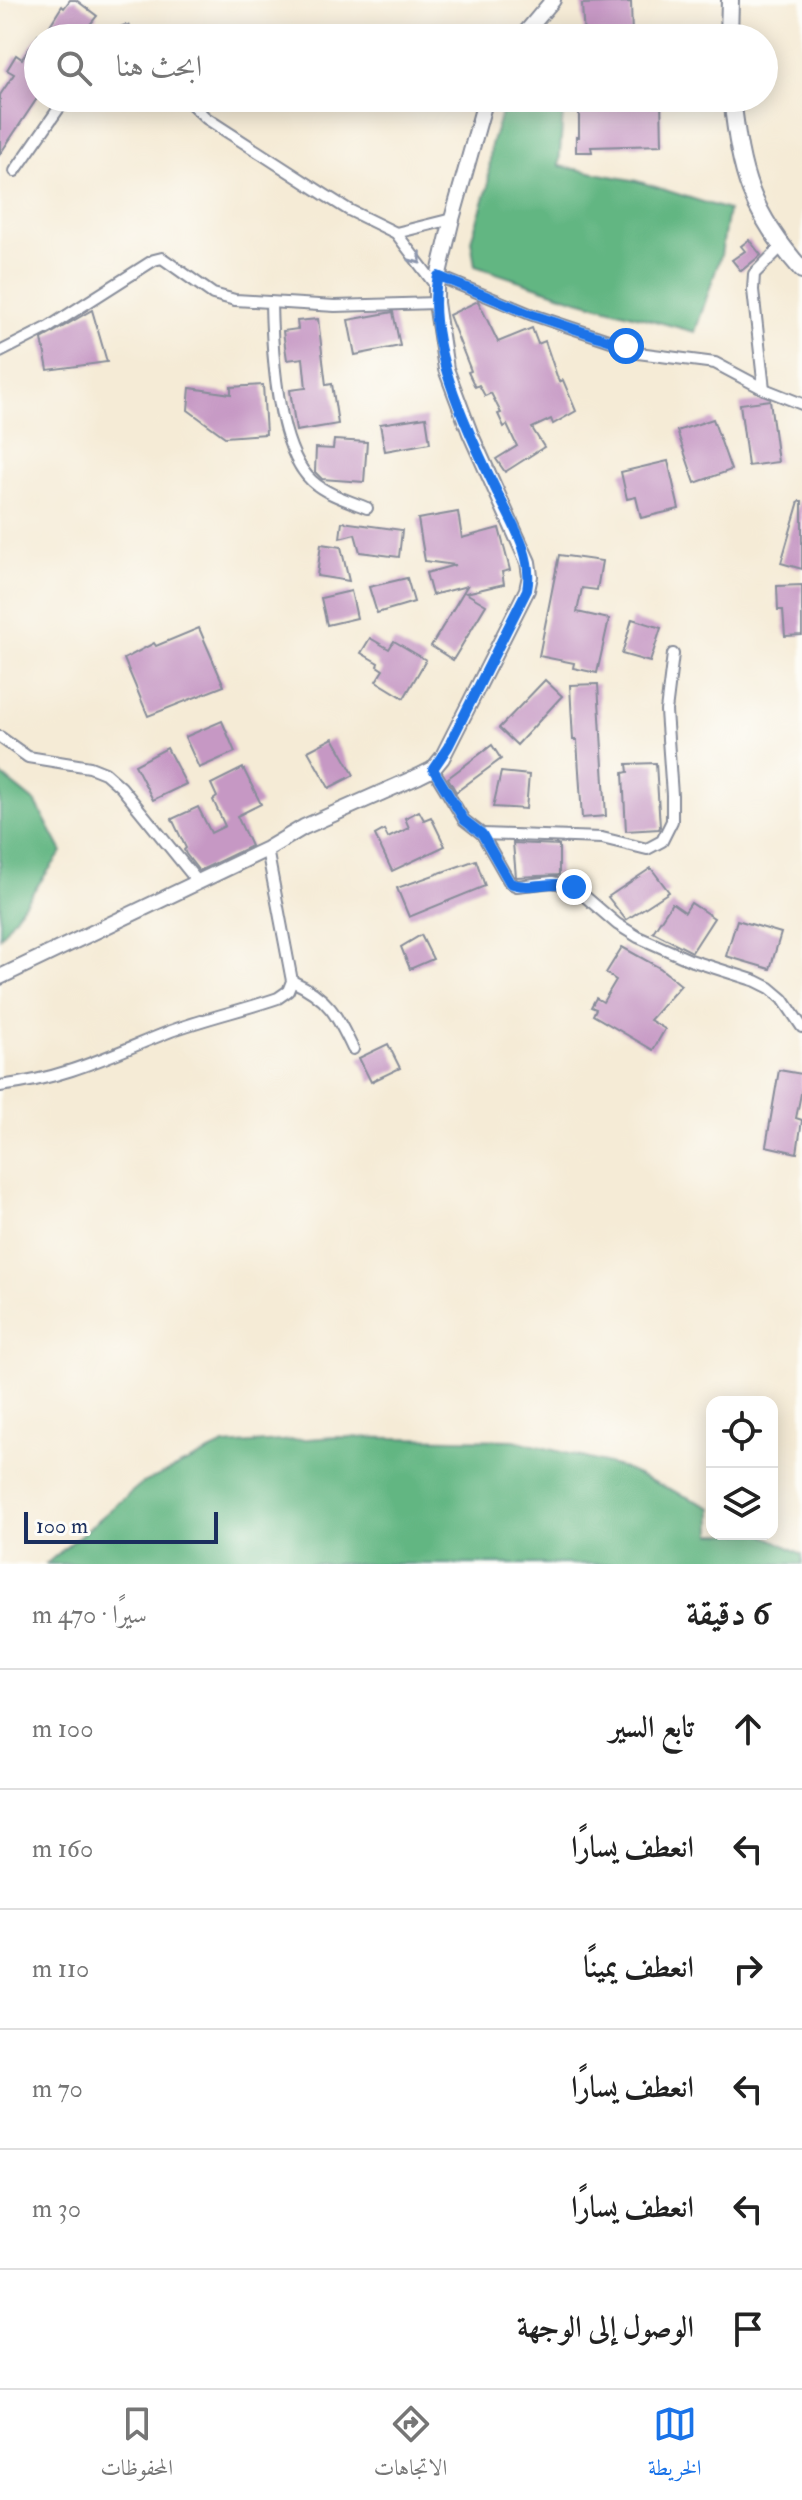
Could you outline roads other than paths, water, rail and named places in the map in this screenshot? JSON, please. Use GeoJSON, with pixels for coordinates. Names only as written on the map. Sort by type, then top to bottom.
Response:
{"type":"FeatureCollection","features":[{"type":"Feature","properties":{"kind":"main road"},"geometry":{"type":"LineString","coordinates":[[729,24],[730,0]]}},
{"type":"Feature","properties":{"kind":"main road"},"geometry":{"type":"LineString","coordinates":[[734,112],[743,168],[753,201],[782,246],[802,270]]}},
{"type":"Feature","properties":{"kind":"street"},"geometry":{"type":"LineString","coordinates":[[533,24],[553,0]]}},
{"type":"Feature","properties":{"kind":"street"},"geometry":{"type":"LineString","coordinates":[[15,171],[56,112]]}},
{"type":"Feature","properties":{"kind":"street"},"geometry":{"type":"LineString","coordinates":[[200,112],[349,210],[396,233],[437,281],[626,346],[638,353],[715,363],[764,389],[802,404]]}},
{"type":"Feature","properties":{"kind":"street"},"geometry":{"type":"LineString","coordinates":[[0,977],[267,849],[304,827],[433,769],[442,758],[520,604],[530,576],[515,528],[454,393],[441,347],[436,303],[437,281],[482,112]]}},
{"type":"Feature","properties":{"kind":"street"},"geometry":{"type":"LineString","coordinates":[[396,233],[452,219]]}},
{"type":"Feature","properties":{"kind":"street"},"geometry":{"type":"LineString","coordinates":[[764,389],[754,274],[782,246]]}},
{"type":"Feature","properties":{"kind":"street"},"geometry":{"type":"LineString","coordinates":[[0,352],[49,327],[154,260],[162,258],[213,294],[235,300],[369,306],[436,303]]}},
{"type":"Feature","properties":{"kind":"street"},"geometry":{"type":"LineString","coordinates":[[271,303],[273,365],[292,450],[299,466],[313,482],[367,508]]}},
{"type":"Feature","properties":{"kind":"street"},"geometry":{"type":"LineString","coordinates":[[482,834],[602,838],[647,849],[662,841],[672,821],[666,711],[673,654]]}},
{"type":"Feature","properties":{"kind":"street"},"geometry":{"type":"LineString","coordinates":[[0,737],[28,757],[90,767],[105,773],[121,787],[198,882]]}},
{"type":"Feature","properties":{"kind":"street"},"geometry":{"type":"LineString","coordinates":[[433,769],[464,820],[482,834],[510,883],[517,886],[552,882],[574,887],[617,924],[638,937],[690,960],[770,988],[783,999],[802,1027]]}},
{"type":"Feature","properties":{"kind":"street"},"geometry":{"type":"LineString","coordinates":[[0,1086],[68,1073],[199,1021],[271,1001],[288,991],[292,981],[267,849]]}},
{"type":"Feature","properties":{"kind":"street"},"geometry":{"type":"LineString","coordinates":[[292,981],[319,995],[333,1009],[353,1049]]}}]}
